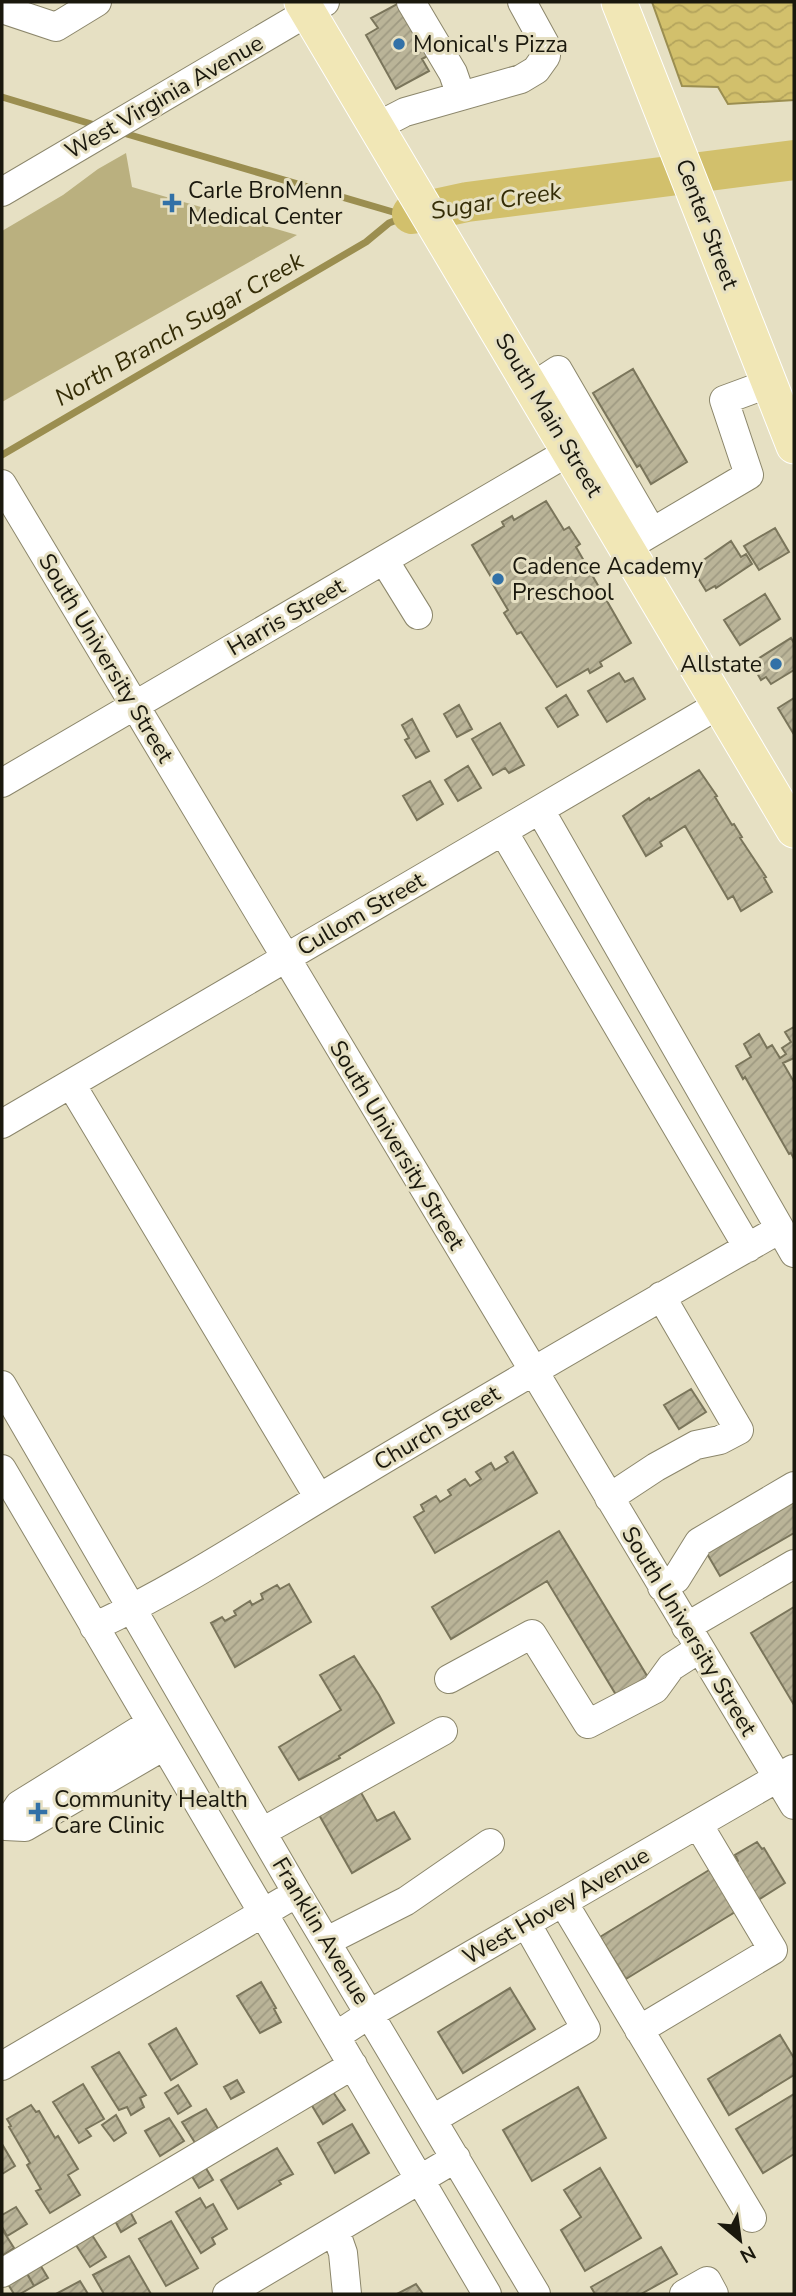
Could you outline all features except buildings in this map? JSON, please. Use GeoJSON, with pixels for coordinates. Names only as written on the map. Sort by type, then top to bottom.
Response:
{"type":"FeatureCollection","features":[{"type":"Feature","properties":{"kind":"main road","name":"Center Street"},"geometry":{"type":"LineString","coordinates":[[619,2],[794,446]]}},
{"type":"Feature","properties":{"kind":"main road","name":"South Main Street"},"geometry":{"type":"LineString","coordinates":[[312,5],[380,133],[570,451],[639,540],[720,704],[794,830]]}},
{"type":"Feature","properties":{"kind":"street"},"geometry":{"type":"LineString","coordinates":[[2,9],[56,27],[96,2]]}},
{"type":"Feature","properties":{"kind":"street"},"geometry":{"type":"LineString","coordinates":[[411,2],[453,72],[461,96]]}},
{"type":"Feature","properties":{"kind":"street"},"geometry":{"type":"LineString","coordinates":[[380,133],[405,112],[521,79],[536,70],[547,56],[545,44],[522,2]]}},
{"type":"Feature","properties":{"kind":"street","name":"West Virginia Avenue"},"geometry":{"type":"LineString","coordinates":[[2,192],[312,5]]}},
{"type":"Feature","properties":{"kind":"street"},"geometry":{"type":"LineString","coordinates":[[532,387],[558,370],[639,540],[749,475],[724,400],[770,383]]}},
{"type":"Feature","properties":{"kind":"street","name":"Harris Street"},"geometry":{"type":"LineString","coordinates":[[2,783],[570,451]]}},
{"type":"Feature","properties":{"kind":"street","name":"South University Street"},"geometry":{"type":"LineString","coordinates":[[6,491],[693,1638],[786,1773],[794,1805]]}},
{"type":"Feature","properties":{"kind":"street"},"geometry":{"type":"LineString","coordinates":[[384,560],[418,615]]}},
{"type":"Feature","properties":{"kind":"street","name":"Cullom Street"},"geometry":{"type":"LineString","coordinates":[[2,1124],[720,704]]}},
{"type":"Feature","properties":{"kind":"street"},"geometry":{"type":"LineString","coordinates":[[540,810],[787,1241]]}},
{"type":"Feature","properties":{"kind":"street"},"geometry":{"type":"LineString","coordinates":[[503,831],[748,1248]]}},
{"type":"Feature","properties":{"kind":"street"},"geometry":{"type":"LineString","coordinates":[[71,1084],[319,1498]]}},
{"type":"Feature","properties":{"kind":"street","name":"Church Street"},"geometry":{"type":"LineString","coordinates":[[94,1627],[195,1574],[661,1296],[748,1248],[787,1241]]}},
{"type":"Feature","properties":{"kind":"street"},"geometry":{"type":"LineString","coordinates":[[609,1498],[696,1445],[720,1440],[739,1430],[661,1296]]}},
{"type":"Feature","properties":{"kind":"street","name":"Franklin Avenue"},"geometry":{"type":"LineString","coordinates":[[2,1385],[262,1832],[536,2294]]}},
{"type":"Feature","properties":{"kind":"street","name":"Franklin Avenue"},"geometry":{"type":"LineString","coordinates":[[2,1469],[487,2294]]}},
{"type":"Feature","properties":{"kind":"street"},"geometry":{"type":"LineString","coordinates":[[662,1587],[676,1579],[699,1542],[794,1486]]}},
{"type":"Feature","properties":{"kind":"street"},"geometry":{"type":"LineString","coordinates":[[449,1679],[532,1634],[588,1724],[656,1689],[693,1638],[794,1564]]}},
{"type":"Feature","properties":{"kind":"street"},"geometry":{"type":"LineString","coordinates":[[262,1832],[443,1731]]}},
{"type":"Feature","properties":{"kind":"street"},"geometry":{"type":"LineString","coordinates":[[3,1824],[19,1805],[157,1734]]}},
{"type":"Feature","properties":{"kind":"street","name":"West Hovey Avenue"},"geometry":{"type":"LineString","coordinates":[[336,2036],[371,2013],[786,1773]]}},
{"type":"Feature","properties":{"kind":"street"},"geometry":{"type":"LineString","coordinates":[[639,2030],[773,1950],[698,1824]]}},
{"type":"Feature","properties":{"kind":"street"},"geometry":{"type":"LineString","coordinates":[[327,1941],[406,1901],[490,1843]]}},
{"type":"Feature","properties":{"kind":"street"},"geometry":{"type":"LineString","coordinates":[[2,2066],[298,1893]]}},
{"type":"Feature","properties":{"kind":"street"},"geometry":{"type":"LineString","coordinates":[[562,1902],[752,2218]]}},
{"type":"Feature","properties":{"kind":"street"},"geometry":{"type":"LineString","coordinates":[[433,2119],[586,2029],[526,1923]]}},
{"type":"Feature","properties":{"kind":"street"},"geometry":{"type":"LineString","coordinates":[[2,2273],[353,2066]]}},
{"type":"Feature","properties":{"kind":"street"},"geometry":{"type":"LineString","coordinates":[[227,2294],[456,2158]]}},
{"type":"Feature","properties":{"kind":"street"},"geometry":{"type":"LineString","coordinates":[[335,2230],[344,2253],[347,2294]]}},
{"type":"Feature","properties":{"kind":"street"},"geometry":{"type":"LineString","coordinates":[[684,2294],[707,2281],[714,2294]]}},
{"type":"Feature","properties":{"kind":"shaded area"},"geometry":{"type":"Polygon","coordinates":[[[126,153],[132,187],[297,235],[2,402],[2,231],[126,153]]]}},
{"type":"Feature","properties":{"kind":"water"},"geometry":{"type":"Polygon","coordinates":[[[652,2],[794,2],[794,100],[728,104],[718,87],[682,86],[652,2]]]}},
{"type":"Feature","properties":{"kind":"waterway","name":"Sugar Creek"},"geometry":{"type":"LineString","coordinates":[[2,97],[98,126]]}},
{"type":"Feature","properties":{"kind":"waterway","name":"Sugar Creek"},"geometry":{"type":"LineString","coordinates":[[120,132],[393,212],[408,214]]}},
{"type":"Feature","properties":{"kind":"waterway","name":"Sugar Creek"},"geometry":{"type":"LineString","coordinates":[[412,214],[467,202],[794,160]]}},
{"type":"Feature","properties":{"kind":"waterway","name":"North Branch Sugar Creek"},"geometry":{"type":"LineString","coordinates":[[2,455],[366,242],[389,223],[412,214]]}},
{"type":"Feature","properties":{"kind":"place","name":"Monical's Pizza"},"geometry":{"type":"Point","coordinates":[399,44]}},
{"type":"Feature","properties":{"kind":"place","name":"Carle BroMenn Medical Center"},"geometry":{"type":"Point","coordinates":[172,203]}},
{"type":"Feature","properties":{"kind":"place","name":"Cadence Academy Preschool"},"geometry":{"type":"Point","coordinates":[498,579]}},
{"type":"Feature","properties":{"kind":"place","name":"Allstate"},"geometry":{"type":"Point","coordinates":[776,664]}},
{"type":"Feature","properties":{"kind":"place","name":"Community Health Care Clinic"},"geometry":{"type":"Point","coordinates":[38,1812]}}]}
